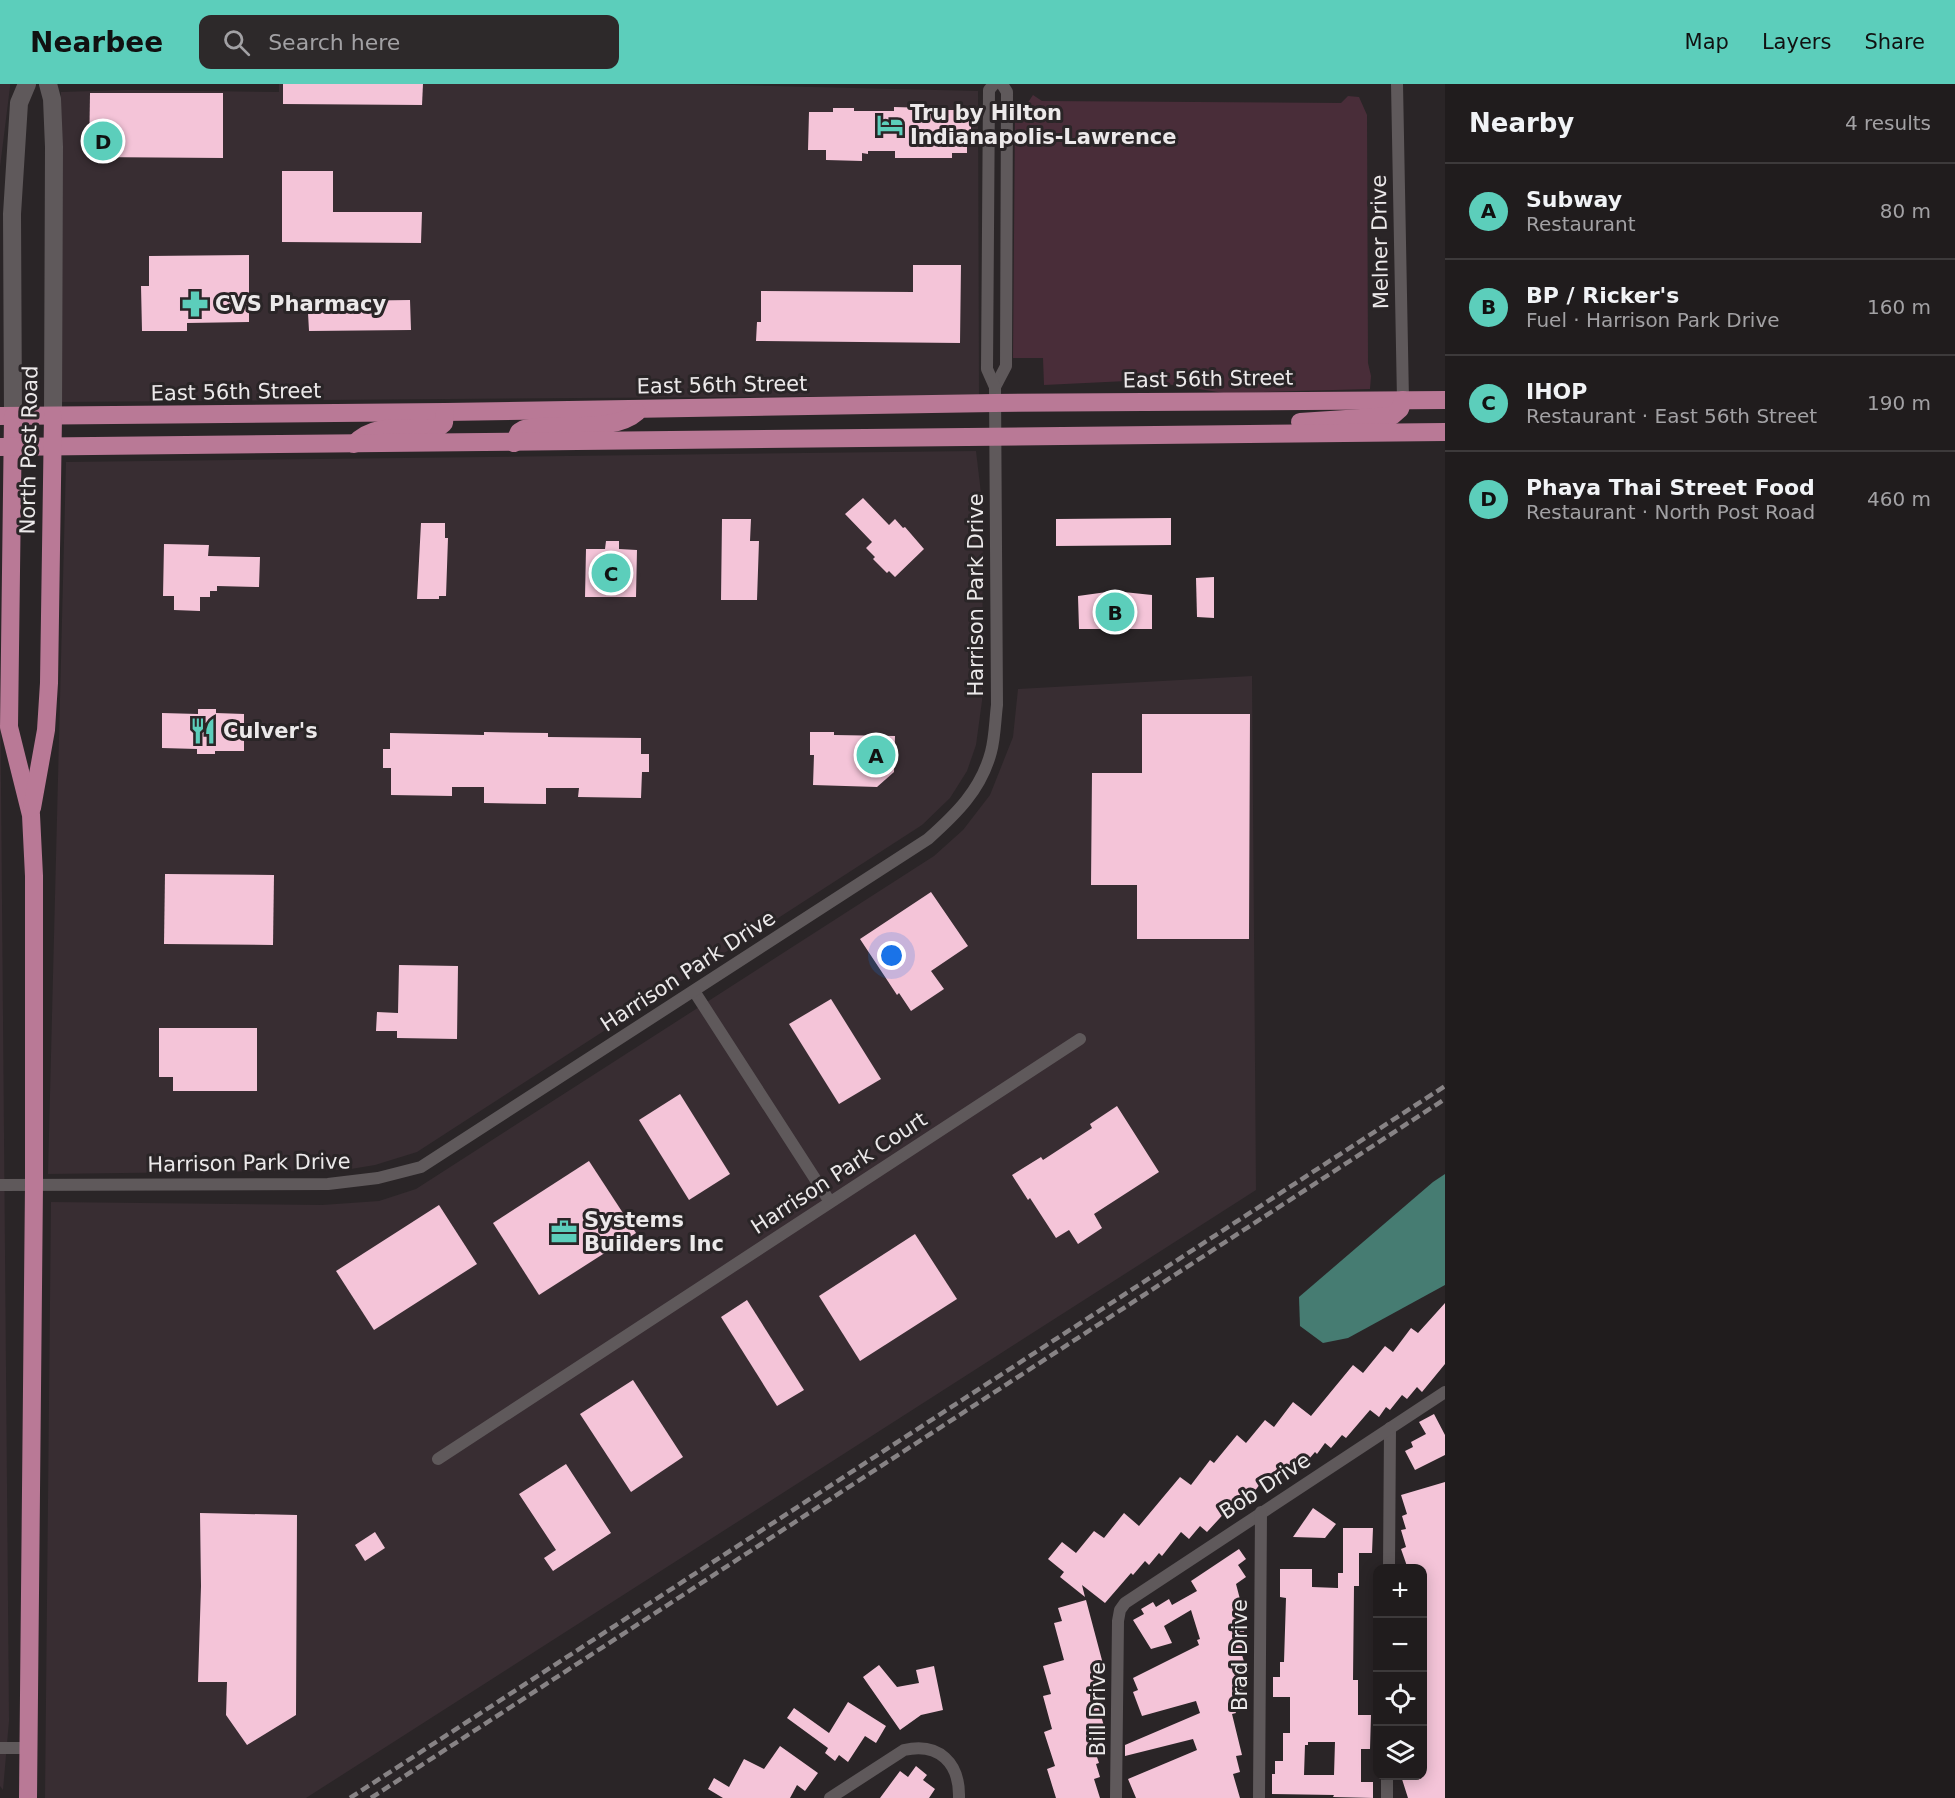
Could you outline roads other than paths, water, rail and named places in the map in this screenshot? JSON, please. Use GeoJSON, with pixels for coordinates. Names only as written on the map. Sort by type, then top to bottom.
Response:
{"type":"FeatureCollection","features":[{"type":"Feature","properties":{"kind":"main road"},"geometry":{"type":"LineString","coordinates":[[1209,434],[1316,421],[1392,416],[1400,410],[1403,400]]}},
{"type":"Feature","properties":{"kind":"main road","name":"East 56th Street"},"geometry":{"type":"LineString","coordinates":[[6,416],[445,412],[995,402],[1445,400]]}},
{"type":"Feature","properties":{"kind":"main road"},"geometry":{"type":"LineString","coordinates":[[514,443],[517,435],[524,429],[601,425],[626,420],[640,409]]}},
{"type":"Feature","properties":{"kind":"main road"},"geometry":{"type":"LineString","coordinates":[[354,444],[364,434],[379,429],[438,428],[444,423],[445,412]]}},
{"type":"Feature","properties":{"kind":"main road","name":"North Post Road"},"geometry":{"type":"LineString","coordinates":[[6,416],[9,727],[31,815],[34,876],[34,1185],[28,1798]]}},
{"type":"Feature","properties":{"kind":"main road","name":"North Post Road"},"geometry":{"type":"LineString","coordinates":[[31,815],[46,730],[49,683],[53,416]]}},
{"type":"Feature","properties":{"kind":"main road"},"geometry":{"type":"LineString","coordinates":[[7,447],[1445,432]]}},
{"type":"Feature","properties":{"kind":"street","name":"North Post Road"},"geometry":{"type":"LineString","coordinates":[[6,416],[13,202],[19,103],[27,84]]}},
{"type":"Feature","properties":{"kind":"street","name":"North Post Road"},"geometry":{"type":"LineString","coordinates":[[48,84],[52,99],[54,147],[53,416]]}},
{"type":"Feature","properties":{"kind":"street"},"geometry":{"type":"LineString","coordinates":[[994,84],[989,90],[987,369],[995,402]]}},
{"type":"Feature","properties":{"kind":"street"},"geometry":{"type":"LineString","coordinates":[[995,402],[1006,366],[1007,92],[1002,84]]}},
{"type":"Feature","properties":{"kind":"street","name":"Melner Drive"},"geometry":{"type":"LineString","coordinates":[[1397,84],[1403,400]]}},
{"type":"Feature","properties":{"kind":"street","name":"Harrison Park Drive"},"geometry":{"type":"LineString","coordinates":[[0,1185],[328,1184],[369,1180],[407,1171],[434,1160],[928,839],[965,804],[974,792],[991,751],[997,705],[995,402]]}},
{"type":"Feature","properties":{"kind":"street"},"geometry":{"type":"LineString","coordinates":[[694,991],[830,1202]]}},
{"type":"Feature","properties":{"kind":"street","name":"Harrison Park Court"},"geometry":{"type":"LineString","coordinates":[[438,1459],[1080,1039]]}},
{"type":"Feature","properties":{"kind":"street","name":"Bob Drive"},"geometry":{"type":"LineString","coordinates":[[1118,1621],[1120,1610],[1128,1599],[1445,1392]]}},
{"type":"Feature","properties":{"kind":"street"},"geometry":{"type":"LineString","coordinates":[[1389,1564],[1390,1428]]}},
{"type":"Feature","properties":{"kind":"street","name":"Brad Drive"},"geometry":{"type":"LineString","coordinates":[[1259,1798],[1261,1512]]}},
{"type":"Feature","properties":{"kind":"street","name":"Bill Drive"},"geometry":{"type":"LineString","coordinates":[[1116,1798],[1118,1621]]}},
{"type":"Feature","properties":{"kind":"street"},"geometry":{"type":"LineString","coordinates":[[0,1748],[28,1748]]}},
{"type":"Feature","properties":{"kind":"street"},"geometry":{"type":"LineString","coordinates":[[830,1798],[904,1750],[915,1748],[935,1751],[948,1760],[958,1778],[959,1798]]}},
{"type":"Feature","properties":{"kind":"street"},"geometry":{"type":"LineString","coordinates":[[1387,1780],[1387,1798]]}},
{"type":"Feature","properties":{"kind":"railway"},"geometry":{"type":"LineString","coordinates":[[350,1798],[1445,1086]]}},
{"type":"Feature","properties":{"kind":"railway"},"geometry":{"type":"LineString","coordinates":[[371,1798],[1445,1099]]}},
{"type":"Feature","properties":{"kind":"place","name":"Tru by Hilton Indianapolis-Lawrence"},"geometry":{"type":"Point","coordinates":[890,125]}},
{"type":"Feature","properties":{"kind":"place","name":"Phaya Thai Street Food"},"geometry":{"type":"Point","coordinates":[103,141]}},
{"type":"Feature","properties":{"kind":"place","name":"CVS Pharmacy"},"geometry":{"type":"Point","coordinates":[195,304]}},
{"type":"Feature","properties":{"kind":"place","name":"IHOP"},"geometry":{"type":"Point","coordinates":[611,573]}},
{"type":"Feature","properties":{"kind":"place","name":"BP / Ricker's"},"geometry":{"type":"Point","coordinates":[1115,612]}},
{"type":"Feature","properties":{"kind":"place","name":"Culver's"},"geometry":{"type":"Point","coordinates":[203,731]}},
{"type":"Feature","properties":{"kind":"place","name":"Subway"},"geometry":{"type":"Point","coordinates":[876,755]}},
{"type":"Feature","properties":{"kind":"place","name":"Systems Builders Inc"},"geometry":{"type":"Point","coordinates":[564,1232]}}]}
